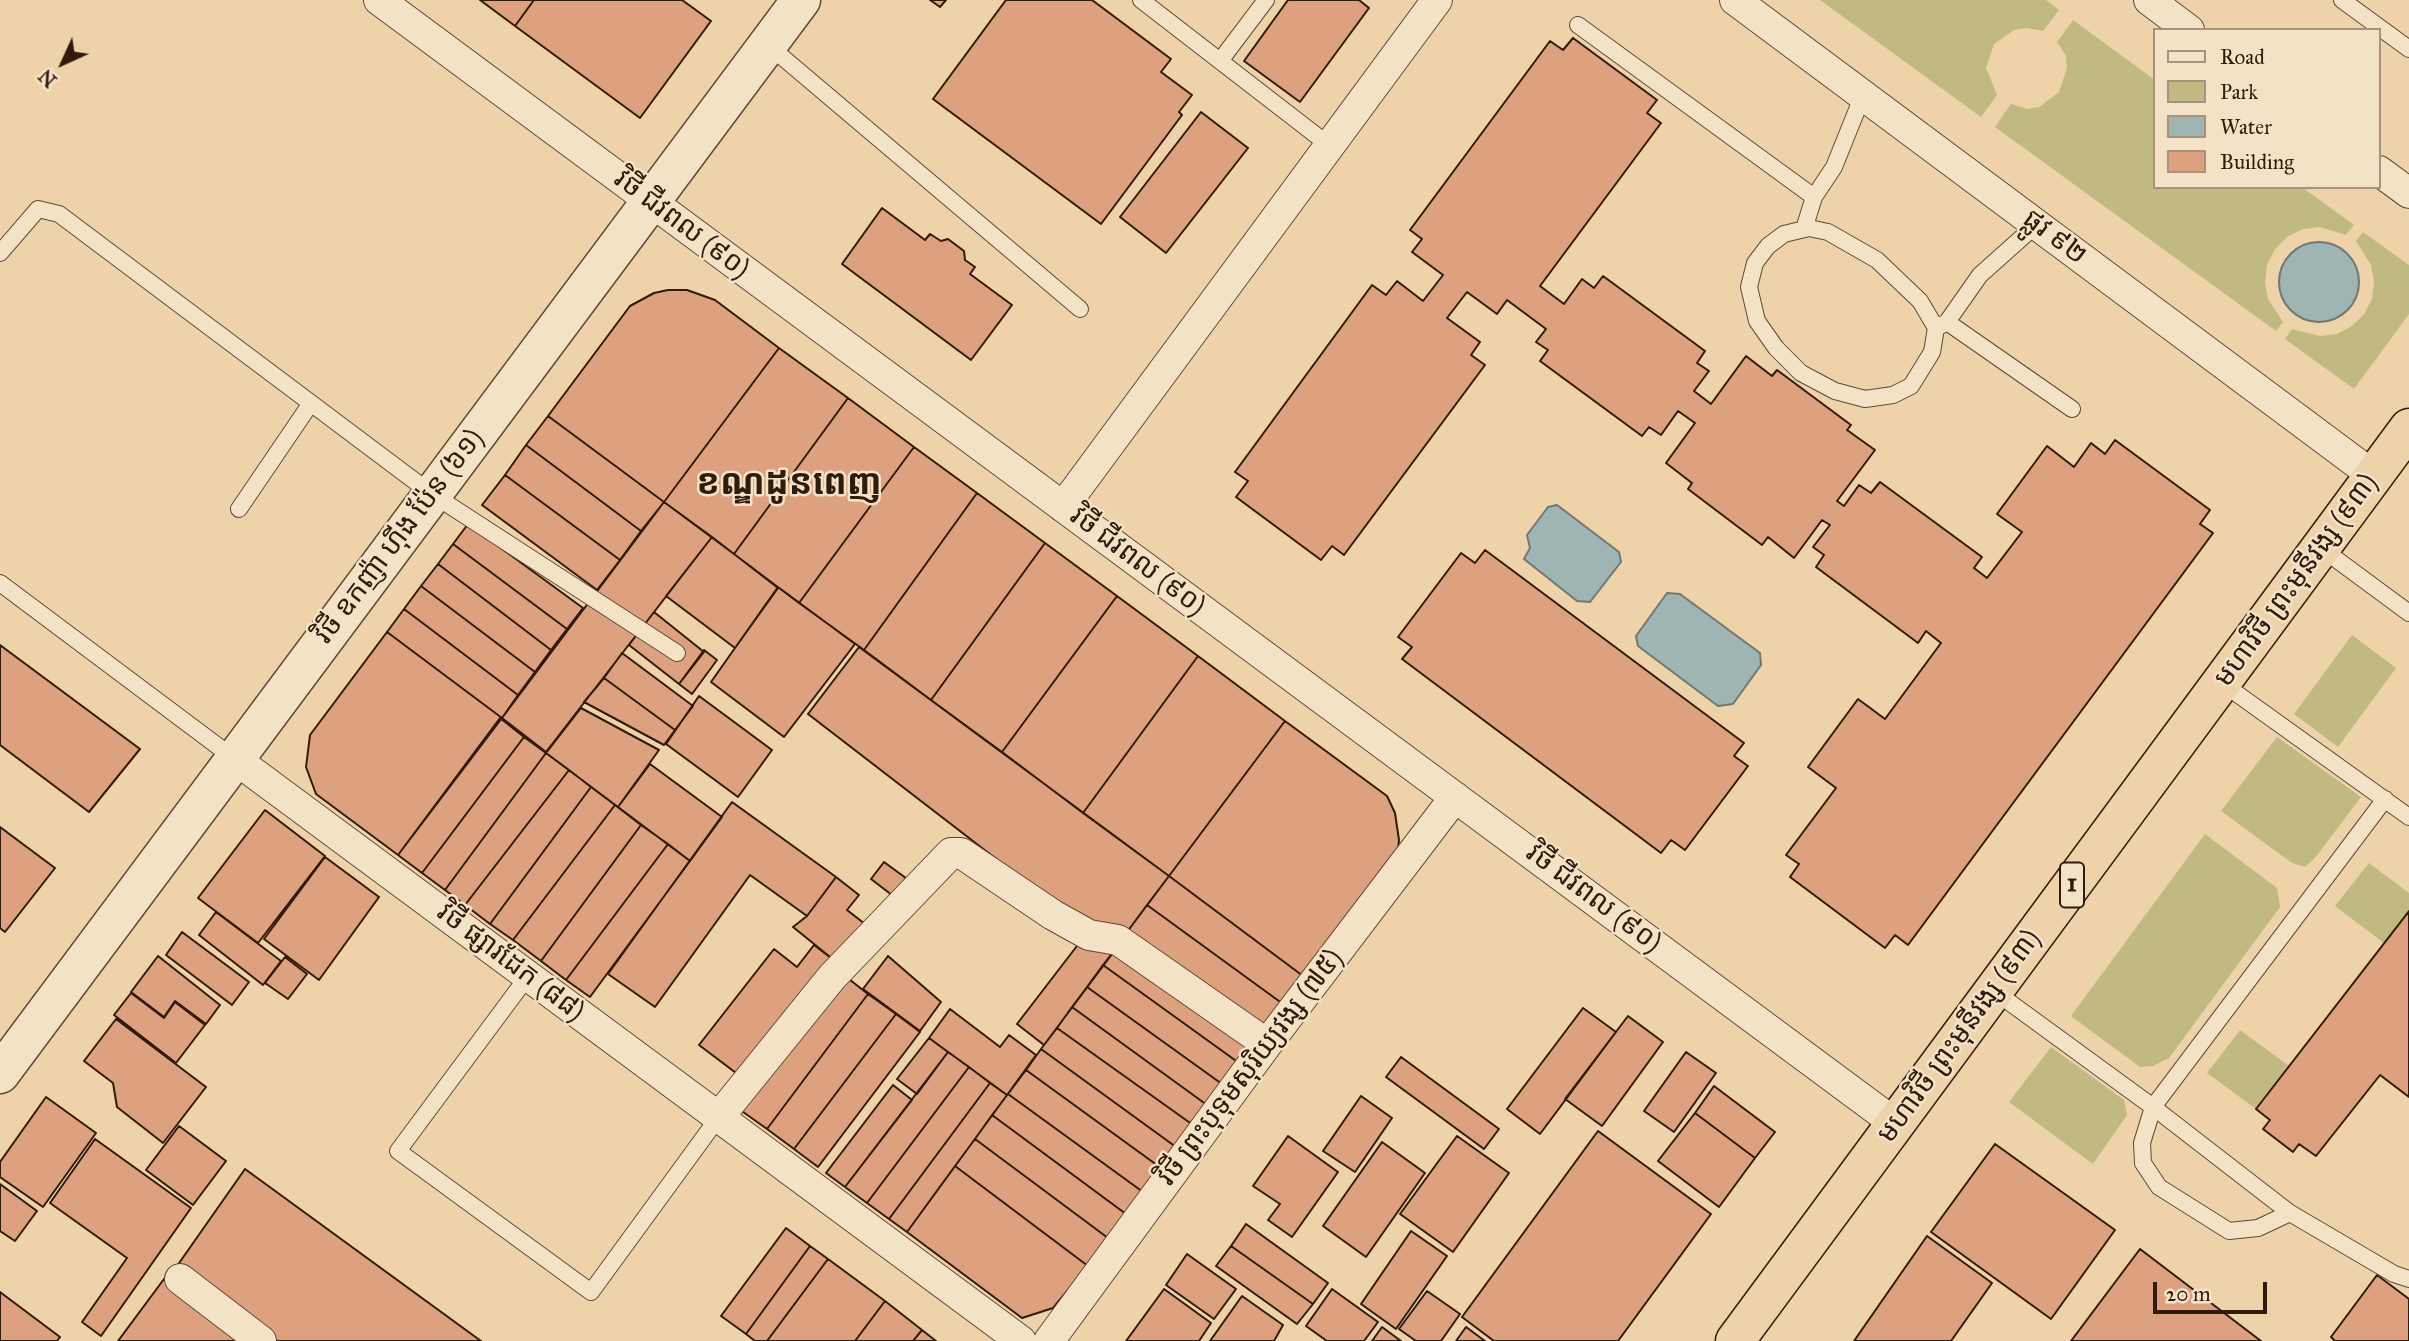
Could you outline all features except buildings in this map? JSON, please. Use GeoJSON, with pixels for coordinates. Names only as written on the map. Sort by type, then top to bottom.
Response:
{"type":"FeatureCollection","features":[{"type":"Feature","properties":{"kind":"highway","name":"មហាវិថី ព្រះមុនីវង្ស (៩៣)"},"geometry":{"type":"LineString","coordinates":[[1735,1341],[2409,428]]}},
{"type":"Feature","properties":{"kind":"street","name":"វិថី ជីវពល (៩០)"},"geometry":{"type":"LineString","coordinates":[[379,0],[1896,1124]]}},
{"type":"Feature","properties":{"kind":"street","name":"វិថី ឧកញ៉ា ហ៊ីង ប៉ែន (៦១)"},"geometry":{"type":"LineString","coordinates":[[0,1074],[801,0]]}},
{"type":"Feature","properties":{"kind":"street"},"geometry":{"type":"LineString","coordinates":[[1063,507],[1437,0]]}},
{"type":"Feature","properties":{"kind":"street","name":"ផ្លូវ ៩២"},"geometry":{"type":"LineString","coordinates":[[1735,0],[2374,475]]}},
{"type":"Feature","properties":{"kind":"street"},"geometry":{"type":"LineString","coordinates":[[2149,0],[2186,28]]}},
{"type":"Feature","properties":{"kind":"street"},"geometry":{"type":"LineString","coordinates":[[2381,172],[2409,193]]}},
{"type":"Feature","properties":{"kind":"street","name":"វិថី ផ្សារដែក (៨៨)"},"geometry":{"type":"LineString","coordinates":[[235,759],[1021,1341]]}},
{"type":"Feature","properties":{"kind":"street","name":"វិថី ព្រះបុទុមសុរិយ្យវង្ស (៧៥)"},"geometry":{"type":"LineString","coordinates":[[1049,1341],[1268,1044],[1455,797]]}},
{"type":"Feature","properties":{"kind":"street"},"geometry":{"type":"LineString","coordinates":[[718,1118],[832,977],[951,853],[961,853],[1053,915],[1089,935],[1118,940],[1268,1044]]}},
{"type":"Feature","properties":{"kind":"street"},"geometry":{"type":"LineString","coordinates":[[180,1279],[261,1341]]}},
{"type":"Feature","properties":{"kind":"lane"},"geometry":{"type":"LineString","coordinates":[[1141,0],[1330,146]]}},
{"type":"Feature","properties":{"kind":"lane"},"geometry":{"type":"LineString","coordinates":[[1220,61],[1266,0]]}},
{"type":"Feature","properties":{"kind":"lane"},"geometry":{"type":"LineString","coordinates":[[2342,0],[2380,28]]}},
{"type":"Feature","properties":{"kind":"lane"},"geometry":{"type":"LineString","coordinates":[[1578,25],[1814,197]]}},
{"type":"Feature","properties":{"kind":"lane"},"geometry":{"type":"LineString","coordinates":[[2381,29],[2409,49]]}},
{"type":"Feature","properties":{"kind":"lane"},"geometry":{"type":"LineString","coordinates":[[768,45],[1080,309]]}},
{"type":"Feature","properties":{"kind":"lane"},"geometry":{"type":"LineString","coordinates":[[1804,229],[1814,197],[1834,167],[1863,95]]}},
{"type":"Feature","properties":{"kind":"lane"},"geometry":{"type":"LineString","coordinates":[[0,253],[38,209],[59,214],[432,494],[677,653]]}},
{"type":"Feature","properties":{"kind":"lane"},"geometry":{"type":"LineString","coordinates":[[2036,225],[1980,275],[1941,325],[1932,352],[1911,386],[1893,395],[1865,399],[1835,391],[1801,373],[1776,348],[1756,321],[1749,287],[1755,263],[1768,246],[1784,233],[1804,229],[1828,232],[1877,260],[1941,325],[2072,410]]}},
{"type":"Feature","properties":{"kind":"lane"},"geometry":{"type":"LineString","coordinates":[[239,509],[311,403]]}},
{"type":"Feature","properties":{"kind":"lane"},"geometry":{"type":"LineString","coordinates":[[2321,548],[2409,613]]}},
{"type":"Feature","properties":{"kind":"lane","name":"វិថី ផ្សារដែក (៨៨)"},"geometry":{"type":"LineString","coordinates":[[0,583],[235,759]]}},
{"type":"Feature","properties":{"kind":"lane"},"geometry":{"type":"LineString","coordinates":[[2221,682],[2409,817]]}},
{"type":"Feature","properties":{"kind":"lane"},"geometry":{"type":"LineString","coordinates":[[2290,1213],[2258,1228],[2229,1231],[2159,1187],[2143,1163],[2142,1143],[2153,1107],[2385,799]]}},
{"type":"Feature","properties":{"kind":"lane"},"geometry":{"type":"LineString","coordinates":[[528,976],[398,1151],[591,1292],[718,1118]]}},
{"type":"Feature","properties":{"kind":"lane"},"geometry":{"type":"LineString","coordinates":[[1994,991],[2153,1107],[2290,1213],[2394,1274],[2409,1279]]}},
{"type":"Feature","properties":{"kind":"green space"},"geometry":{"type":"Polygon","coordinates":[[[1820,0],[2046,0],[2059,10],[2043,31],[2027,28],[2014,30],[1994,44],[1986,68],[1997,95],[1981,117],[1820,0]]]}},
{"type":"Feature","properties":{"kind":"green space"},"geometry":{"type":"Polygon","coordinates":[[[2073,20],[2154,79],[2154,189],[2305,189],[2354,225],[2346,235],[2320,227],[2303,229],[2287,237],[2275,249],[2267,265],[2265,282],[2268,299],[2283,322],[2276,331],[1995,127],[2011,104],[2027,109],[2039,107],[2059,92],[2067,68],[2066,56],[2057,42],[2073,20]]]}},
{"type":"Feature","properties":{"kind":"green space"},"geometry":{"type":"Polygon","coordinates":[[[2363,232],[2409,265],[2409,314],[2354,389],[2285,339],[2292,329],[2320,336],[2337,334],[2352,326],[2364,314],[2372,299],[2374,282],[2371,265],[2356,241],[2363,232]]]}},
{"type":"Feature","properties":{"kind":"green space"},"geometry":{"type":"Polygon","coordinates":[[[2352,635],[2396,668],[2338,747],[2294,714],[2352,635]]]}},
{"type":"Feature","properties":{"kind":"green space"},"geometry":{"type":"Polygon","coordinates":[[[2277,737],[2361,797],[2315,858],[2305,867],[2292,863],[2221,811],[2277,737]]]}},
{"type":"Feature","properties":{"kind":"green space"},"geometry":{"type":"Polygon","coordinates":[[[2205,834],[2277,888],[2280,907],[2169,1058],[2153,1066],[2140,1067],[2071,1016],[2205,834]]]}},
{"type":"Feature","properties":{"kind":"green space"},"geometry":{"type":"Polygon","coordinates":[[[2369,863],[2409,893],[2409,911],[2384,943],[2335,906],[2369,863]]]}},
{"type":"Feature","properties":{"kind":"green space"},"geometry":{"type":"Polygon","coordinates":[[[2240,1030],[2289,1066],[2256,1109],[2207,1073],[2240,1030]]]}},
{"type":"Feature","properties":{"kind":"green space"},"geometry":{"type":"Polygon","coordinates":[[[2051,1047],[2124,1100],[2127,1115],[2093,1164],[2009,1102],[2051,1047]]]}},
{"type":"Feature","properties":{"kind":"water"},"geometry":{"type":"Polygon","coordinates":[[[2319,242],[2334,245],[2347,254],[2356,267],[2359,282],[2356,297],[2347,310],[2334,319],[2319,322],[2304,319],[2291,310],[2282,297],[2279,282],[2282,267],[2291,254],[2304,245],[2319,242]]]}},
{"type":"Feature","properties":{"kind":"water"},"geometry":{"type":"Polygon","coordinates":[[[1557,505],[1619,552],[1621,562],[1590,602],[1577,601],[1524,559],[1530,548],[1527,535],[1548,507],[1557,505]]]}},
{"type":"Feature","properties":{"kind":"water"},"geometry":{"type":"Polygon","coordinates":[[[1667,593],[1680,594],[1760,653],[1761,665],[1733,704],[1718,706],[1638,646],[1636,636],[1667,593]]]}},
{"type":"Feature","properties":{"kind":"district","name":"ខណ្ឌដូនពេញ"},"geometry":{"type":"Point","coordinates":[789,485]}}]}
